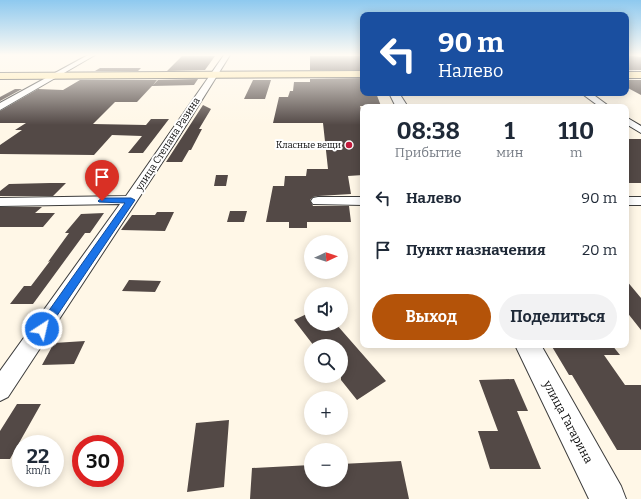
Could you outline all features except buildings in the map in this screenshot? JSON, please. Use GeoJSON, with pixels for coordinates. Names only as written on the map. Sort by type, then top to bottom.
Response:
{"type":"FeatureCollection","features":[{"type":"Feature","properties":{"kind":"street"},"geometry":{"type":"LineString","coordinates":[[0,107],[51,78]]}},
{"type":"Feature","properties":{"kind":"street","name":"улица Степана Разина"},"geometry":{"type":"LineString","coordinates":[[0,390],[131,200],[211,78]]}},
{"type":"Feature","properties":{"kind":"street"},"geometry":{"type":"LineString","coordinates":[[590,96],[602,104]]}},
{"type":"Feature","properties":{"kind":"street"},"geometry":{"type":"LineString","coordinates":[[629,122],[641,130]]}},
{"type":"Feature","properties":{"kind":"street"},"geometry":{"type":"LineString","coordinates":[[0,202],[131,200]]}},
{"type":"Feature","properties":{"kind":"street"},"geometry":{"type":"LineString","coordinates":[[318,201],[360,201]]}},
{"type":"Feature","properties":{"kind":"street"},"geometry":{"type":"LineString","coordinates":[[629,201],[641,201]]}},
{"type":"Feature","properties":{"kind":"street","name":"улица Гагарина"},"geometry":{"type":"LineString","coordinates":[[530,348],[608,499]]}},
{"type":"Feature","properties":{"kind":"place","name":"Класные вещи"},"geometry":{"type":"Point","coordinates":[349,145]}},
{"type":"Feature","properties":{"kind":"route"},"geometry":{"type":"LineString","coordinates":[[42,329],[131,200],[102,201]]}}]}
